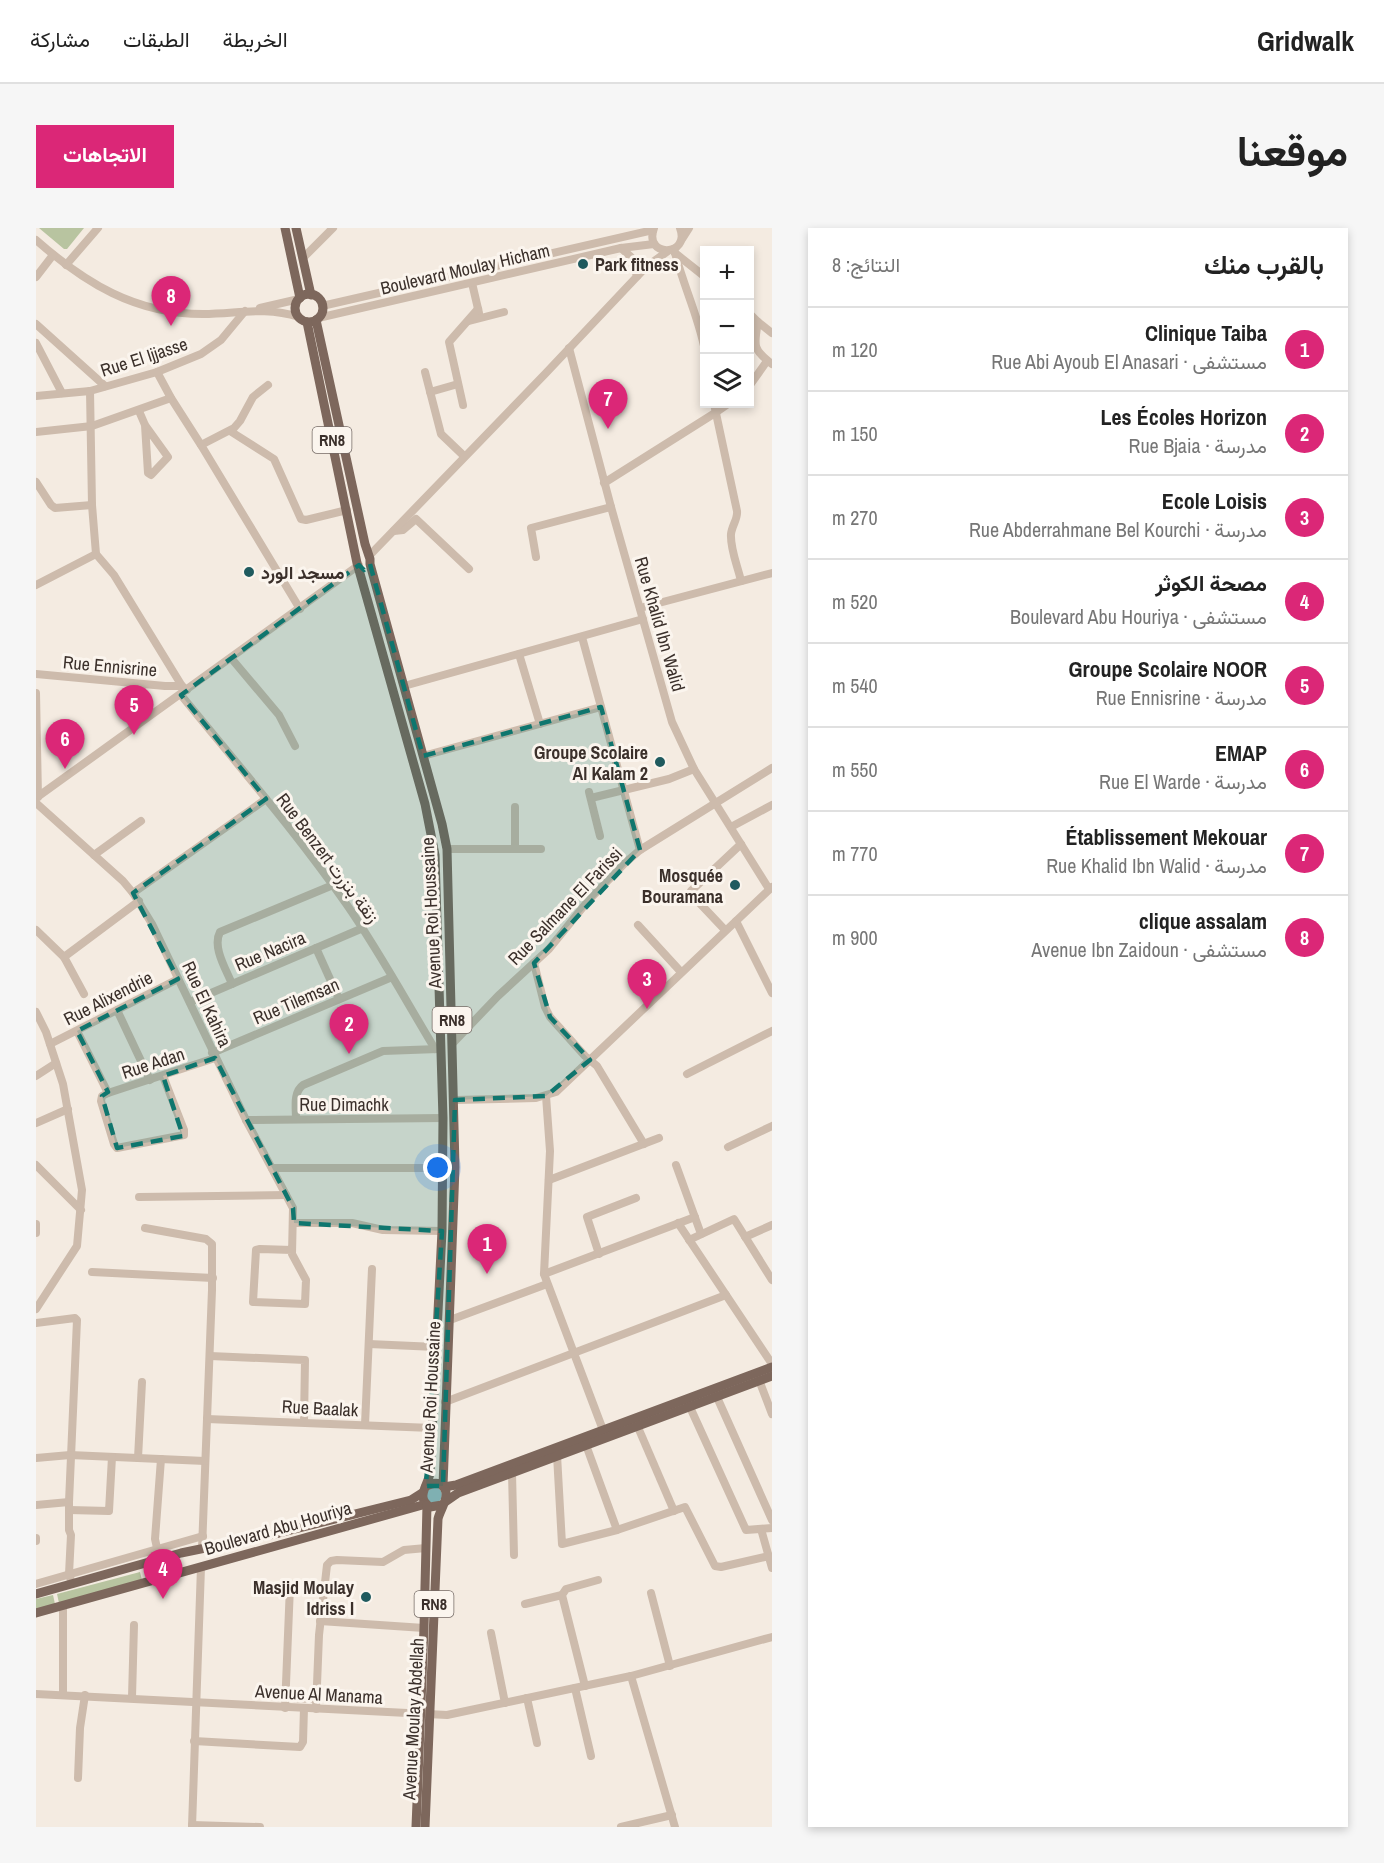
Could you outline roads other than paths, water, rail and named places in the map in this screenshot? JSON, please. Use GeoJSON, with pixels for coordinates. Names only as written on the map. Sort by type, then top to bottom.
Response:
{"type":"FeatureCollection","features":[{"type":"Feature","properties":{"kind":"main road","name":"RN8"},"geometry":{"type":"LineString","coordinates":[[285,228],[299,298],[295,309],[310,319]]}},
{"type":"Feature","properties":{"kind":"main road"},"geometry":{"type":"LineString","coordinates":[[296,228],[311,295]]}},
{"type":"Feature","properties":{"kind":"main road"},"geometry":{"type":"LineString","coordinates":[[299,298],[311,295],[319,299],[322,306],[310,319]]}},
{"type":"Feature","properties":{"kind":"main road","name":"Avenue Roi Houssaine"},"geometry":{"type":"LineString","coordinates":[[310,319],[347,510],[404,686],[447,849],[455,1100],[454,1221],[443,1486]]}},
{"type":"Feature","properties":{"kind":"main road","name":"Avenue Roi Houssaine"},"geometry":{"type":"LineString","coordinates":[[310,319],[364,561],[433,839],[443,1168],[430,1473],[424,1490]]}},
{"type":"Feature","properties":{"kind":"main road"},"geometry":{"type":"LineString","coordinates":[[424,1490],[433,1483],[443,1486],[456,1485],[772,1366]]}},
{"type":"Feature","properties":{"kind":"main road"},"geometry":{"type":"LineString","coordinates":[[426,1505],[434,1508],[458,1493],[689,1405],[772,1376]]}},
{"type":"Feature","properties":{"kind":"main road","name":"RN8"},"geometry":{"type":"LineString","coordinates":[[443,1486],[447,1494],[443,1504]]}},
{"type":"Feature","properties":{"kind":"main road","name":"RN8"},"geometry":{"type":"LineString","coordinates":[[424,1490],[426,1505]]}},
{"type":"Feature","properties":{"kind":"main road","name":"Boulevard Abu Houriya"},"geometry":{"type":"LineString","coordinates":[[36,1594],[68,1580],[181,1553],[269,1536],[411,1500],[424,1490]]}},
{"type":"Feature","properties":{"kind":"main road","name":"Avenue Moulay Abdellah"},"geometry":{"type":"LineString","coordinates":[[416,1827],[426,1715],[438,1519],[443,1504]]}},
{"type":"Feature","properties":{"kind":"main road","name":"Boulevard Abu Houriya"},"geometry":{"type":"LineString","coordinates":[[36,1613],[426,1505]]}},
{"type":"Feature","properties":{"kind":"main road","name":"Avenue Moulay Abdellah"},"geometry":{"type":"LineString","coordinates":[[425,1827],[426,1505]]}},
{"type":"Feature","properties":{"kind":"street"},"geometry":{"type":"LineString","coordinates":[[66,265],[98,228]]}},
{"type":"Feature","properties":{"kind":"street"},"geometry":{"type":"LineString","coordinates":[[303,258],[333,228]]}},
{"type":"Feature","properties":{"kind":"street"},"geometry":{"type":"LineString","coordinates":[[680,228],[682,238]]}},
{"type":"Feature","properties":{"kind":"street"},"geometry":{"type":"LineString","coordinates":[[37,799],[183,690],[300,609],[364,561],[637,276],[646,267],[672,251],[689,228]]}},
{"type":"Feature","properties":{"kind":"street"},"geometry":{"type":"LineString","coordinates":[[653,229],[654,244],[659,248],[672,251],[700,272]]}},
{"type":"Feature","properties":{"kind":"street","name":"Boulevard Moulay Hicham"},"geometry":{"type":"LineString","coordinates":[[322,306],[653,229]]}},
{"type":"Feature","properties":{"kind":"street"},"geometry":{"type":"LineString","coordinates":[[36,240],[81,277],[111,293],[154,309],[204,314],[249,310],[299,298]]}},
{"type":"Feature","properties":{"kind":"street"},"geometry":{"type":"LineString","coordinates":[[646,267],[654,244]]}},
{"type":"Feature","properties":{"kind":"street","name":"Boulevard Moulay Hicham"},"geometry":{"type":"LineString","coordinates":[[310,319],[621,248],[654,244]]}},
{"type":"Feature","properties":{"kind":"street"},"geometry":{"type":"LineString","coordinates":[[621,248],[631,257],[637,276]]}},
{"type":"Feature","properties":{"kind":"street"},"geometry":{"type":"LineString","coordinates":[[672,251],[700,328]]}},
{"type":"Feature","properties":{"kind":"street"},"geometry":{"type":"LineString","coordinates":[[36,277],[53,255]]}},
{"type":"Feature","properties":{"kind":"street"},"geometry":{"type":"LineString","coordinates":[[472,283],[479,314]]}},
{"type":"Feature","properties":{"kind":"street"},"geometry":{"type":"LineString","coordinates":[[249,310],[282,312],[310,319]]}},
{"type":"Feature","properties":{"kind":"street","name":"Rue El Ijjasse"},"geometry":{"type":"LineString","coordinates":[[36,396],[90,391],[157,372],[201,354],[221,340],[249,310]]}},
{"type":"Feature","properties":{"kind":"street"},"geometry":{"type":"LineString","coordinates":[[464,405],[449,342],[468,321],[479,314],[504,312]]}},
{"type":"Feature","properties":{"kind":"street"},"geometry":{"type":"LineString","coordinates":[[754,318],[772,333]]}},
{"type":"Feature","properties":{"kind":"street"},"geometry":{"type":"LineString","coordinates":[[754,380],[770,362],[757,351],[755,346],[758,322]]}},
{"type":"Feature","properties":{"kind":"street"},"geometry":{"type":"LineString","coordinates":[[36,324],[105,386]]}},
{"type":"Feature","properties":{"kind":"street"},"geometry":{"type":"LineString","coordinates":[[36,342],[62,393]]}},
{"type":"Feature","properties":{"kind":"street","name":"Rue Khalid Ibn Walid"},"geometry":{"type":"LineString","coordinates":[[569,348],[604,483],[672,722],[694,768],[770,888]]}},
{"type":"Feature","properties":{"kind":"street"},"geometry":{"type":"LineString","coordinates":[[157,372],[300,609]]}},
{"type":"Feature","properties":{"kind":"street"},"geometry":{"type":"LineString","coordinates":[[425,372],[441,434],[464,456]]}},
{"type":"Feature","properties":{"kind":"street"},"geometry":{"type":"LineString","coordinates":[[430,392],[458,384]]}},
{"type":"Feature","properties":{"kind":"street"},"geometry":{"type":"LineString","coordinates":[[201,445],[230,431],[240,421],[253,397],[268,386]]}},
{"type":"Feature","properties":{"kind":"street"},"geometry":{"type":"LineString","coordinates":[[36,585],[96,554],[92,506],[90,391]]}},
{"type":"Feature","properties":{"kind":"street"},"geometry":{"type":"LineString","coordinates":[[36,432],[92,426],[171,398]]}},
{"type":"Feature","properties":{"kind":"street"},"geometry":{"type":"LineString","coordinates":[[714,408],[737,511],[731,533],[741,581]]}},
{"type":"Feature","properties":{"kind":"street"},"geometry":{"type":"LineString","coordinates":[[604,483],[722,408]]}},
{"type":"Feature","properties":{"kind":"street"},"geometry":{"type":"LineString","coordinates":[[139,411],[145,425],[168,457],[151,475],[148,473],[145,425]]}},
{"type":"Feature","properties":{"kind":"street"},"geometry":{"type":"LineString","coordinates":[[230,431],[274,459],[301,519],[306,520],[347,510]]}},
{"type":"Feature","properties":{"kind":"street"},"geometry":{"type":"LineString","coordinates":[[36,482],[55,508],[92,506]]}},
{"type":"Feature","properties":{"kind":"street"},"geometry":{"type":"LineString","coordinates":[[536,556],[531,528],[611,507]]}},
{"type":"Feature","properties":{"kind":"street"},"geometry":{"type":"LineString","coordinates":[[394,531],[403,530],[416,519],[469,569]]}},
{"type":"Feature","properties":{"kind":"street","name":"Rue Benzert زنقة بنزرت"},"geometry":{"type":"LineString","coordinates":[[96,554],[114,575],[183,690],[333,885],[363,928],[439,1050]]}},
{"type":"Feature","properties":{"kind":"street"},"geometry":{"type":"LineString","coordinates":[[640,608],[771,574],[772,584]]}},
{"type":"Feature","properties":{"kind":"street"},"geometry":{"type":"LineString","coordinates":[[404,686],[643,619]]}},
{"type":"Feature","properties":{"kind":"street"},"geometry":{"type":"LineString","coordinates":[[582,637],[640,850]]}},
{"type":"Feature","properties":{"kind":"street"},"geometry":{"type":"LineString","coordinates":[[519,654],[540,724]]}},
{"type":"Feature","properties":{"kind":"street"},"geometry":{"type":"LineString","coordinates":[[231,658],[279,715],[295,746]]}},
{"type":"Feature","properties":{"kind":"street","name":"Rue Ennisrine"},"geometry":{"type":"LineString","coordinates":[[36,674],[165,686],[183,690]]}},
{"type":"Feature","properties":{"kind":"street"},"geometry":{"type":"LineString","coordinates":[[36,693],[37,799]]}},
{"type":"Feature","properties":{"kind":"street"},"geometry":{"type":"LineString","coordinates":[[423,756],[602,707]]}},
{"type":"Feature","properties":{"kind":"street"},"geometry":{"type":"LineString","coordinates":[[600,836],[590,795],[669,779],[694,768]]}},
{"type":"Feature","properties":{"kind":"street","name":"Rue Salmane El Farissi"},"geometry":{"type":"LineString","coordinates":[[453,1043],[498,996],[534,963],[588,901],[640,850],[772,768]]}},
{"type":"Feature","properties":{"kind":"street","name":"Rue El Kahira"},"geometry":{"type":"LineString","coordinates":[[37,799],[139,901],[166,950],[246,1120],[293,1208],[292,1250]]}},
{"type":"Feature","properties":{"kind":"street"},"geometry":{"type":"LineString","coordinates":[[133,893],[266,800]]}},
{"type":"Feature","properties":{"kind":"street"},"geometry":{"type":"LineString","coordinates":[[731,827],[772,805]]}},
{"type":"Feature","properties":{"kind":"street"},"geometry":{"type":"LineString","coordinates":[[514,807],[514,849]]}},
{"type":"Feature","properties":{"kind":"street"},"geometry":{"type":"LineString","coordinates":[[94,855],[141,821]]}},
{"type":"Feature","properties":{"kind":"street"},"geometry":{"type":"LineString","coordinates":[[725,930],[690,893],[741,844]]}},
{"type":"Feature","properties":{"kind":"street"},"geometry":{"type":"LineString","coordinates":[[447,849],[541,849]]}},
{"type":"Feature","properties":{"kind":"street"},"geometry":{"type":"LineString","coordinates":[[232,984],[217,945],[220,932],[333,885]]}},
{"type":"Feature","properties":{"kind":"street"},"geometry":{"type":"LineString","coordinates":[[455,1100],[525,1099],[556,1092],[770,888]]}},
{"type":"Feature","properties":{"kind":"street"},"geometry":{"type":"LineString","coordinates":[[64,957],[139,901]]}},
{"type":"Feature","properties":{"kind":"street"},"geometry":{"type":"LineString","coordinates":[[736,921],[771,989]]}},
{"type":"Feature","properties":{"kind":"street"},"geometry":{"type":"LineString","coordinates":[[638,925],[681,972]]}},
{"type":"Feature","properties":{"kind":"street","name":"Rue Nacira"},"geometry":{"type":"LineString","coordinates":[[190,1002],[363,928]]}},
{"type":"Feature","properties":{"kind":"street"},"geometry":{"type":"LineString","coordinates":[[36,930],[64,957],[84,993]]}},
{"type":"Feature","properties":{"kind":"street"},"geometry":{"type":"LineString","coordinates":[[316,948],[339,999]]}},
{"type":"Feature","properties":{"kind":"street"},"geometry":{"type":"LineString","coordinates":[[534,963],[550,1017],[597,1066],[644,1144]]}},
{"type":"Feature","properties":{"kind":"street","name":"Rue Tilemsan"},"geometry":{"type":"LineString","coordinates":[[214,1056],[392,977]]}},
{"type":"Feature","properties":{"kind":"street","name":"Rue Alixendrie"},"geometry":{"type":"LineString","coordinates":[[50,1044],[178,979]]}},
{"type":"Feature","properties":{"kind":"street"},"geometry":{"type":"LineString","coordinates":[[117,1010],[150,1080]]}},
{"type":"Feature","properties":{"kind":"street"},"geometry":{"type":"LineString","coordinates":[[36,1012],[56,1063],[81,1178],[80,1234],[75,1252],[36,1309]]}},
{"type":"Feature","properties":{"kind":"street"},"geometry":{"type":"LineString","coordinates":[[77,1031],[105,1096],[114,1144],[117,1148],[183,1136],[184,1130],[162,1076]]}},
{"type":"Feature","properties":{"kind":"street"},"geometry":{"type":"LineString","coordinates":[[687,1074],[772,1031]]}},
{"type":"Feature","properties":{"kind":"street"},"geometry":{"type":"LineString","coordinates":[[296,1119],[296,1093],[303,1085],[383,1051],[439,1050]]}},
{"type":"Feature","properties":{"kind":"street","name":"Rue Adan"},"geometry":{"type":"LineString","coordinates":[[105,1096],[214,1056]]}},
{"type":"Feature","properties":{"kind":"street"},"geometry":{"type":"LineString","coordinates":[[36,1076],[56,1063]]}},
{"type":"Feature","properties":{"kind":"street"},"geometry":{"type":"LineString","coordinates":[[546,1096],[550,1130],[544,1274],[603,1430]]}},
{"type":"Feature","properties":{"kind":"street"},"geometry":{"type":"LineString","coordinates":[[36,1124],[68,1110]]}},
{"type":"Feature","properties":{"kind":"street","name":"Rue Dimachk"},"geometry":{"type":"LineString","coordinates":[[246,1120],[443,1118]]}},
{"type":"Feature","properties":{"kind":"street"},"geometry":{"type":"LineString","coordinates":[[728,1147],[772,1126]]}},
{"type":"Feature","properties":{"kind":"street"},"geometry":{"type":"LineString","coordinates":[[549,1180],[659,1138]]}},
{"type":"Feature","properties":{"kind":"street"},"geometry":{"type":"LineString","coordinates":[[36,1165],[81,1210]]}},
{"type":"Feature","properties":{"kind":"street"},"geometry":{"type":"LineString","coordinates":[[676,1165],[701,1234]]}},
{"type":"Feature","properties":{"kind":"street"},"geometry":{"type":"LineString","coordinates":[[272,1168],[443,1168]]}},
{"type":"Feature","properties":{"kind":"street"},"geometry":{"type":"LineString","coordinates":[[139,1197],[286,1195]]}},
{"type":"Feature","properties":{"kind":"street"},"geometry":{"type":"LineString","coordinates":[[599,1254],[587,1217],[636,1198]]}},
{"type":"Feature","properties":{"kind":"street"},"geometry":{"type":"LineString","coordinates":[[544,1274],[694,1217]]}},
{"type":"Feature","properties":{"kind":"street"},"geometry":{"type":"LineString","coordinates":[[689,1240],[734,1219],[772,1280]]}},
{"type":"Feature","properties":{"kind":"street"},"geometry":{"type":"LineString","coordinates":[[294,1222],[352,1223],[383,1230],[441,1231]]}},
{"type":"Feature","properties":{"kind":"street"},"geometry":{"type":"LineString","coordinates":[[678,1223],[772,1366]]}},
{"type":"Feature","properties":{"kind":"street"},"geometry":{"type":"LineString","coordinates":[[36,1224],[36,1233]]}},
{"type":"Feature","properties":{"kind":"street"},"geometry":{"type":"LineString","coordinates":[[745,1237],[772,1225]]}},
{"type":"Feature","properties":{"kind":"street"},"geometry":{"type":"LineString","coordinates":[[145,1228],[209,1241],[212,1244],[213,1278],[202,1549]]}},
{"type":"Feature","properties":{"kind":"street"},"geometry":{"type":"LineString","coordinates":[[256,1250],[292,1250],[306,1281],[304,1304],[253,1302],[256,1250]]}},
{"type":"Feature","properties":{"kind":"street"},"geometry":{"type":"LineString","coordinates":[[365,1425],[372,1269]]}},
{"type":"Feature","properties":{"kind":"street"},"geometry":{"type":"LineString","coordinates":[[92,1272],[213,1278]]}},
{"type":"Feature","properties":{"kind":"street"},"geometry":{"type":"LineString","coordinates":[[450,1320],[547,1284]]}},
{"type":"Feature","properties":{"kind":"street"},"geometry":{"type":"LineString","coordinates":[[445,1402],[726,1295]]}},
{"type":"Feature","properties":{"kind":"street"},"geometry":{"type":"LineString","coordinates":[[36,1323],[75,1318],[76,1320],[70,1455],[69,1530],[71,1535],[68,1580]]}},
{"type":"Feature","properties":{"kind":"street"},"geometry":{"type":"LineString","coordinates":[[369,1344],[436,1347]]}},
{"type":"Feature","properties":{"kind":"street"},"geometry":{"type":"LineString","coordinates":[[210,1356],[305,1360],[304,1422]]}},
{"type":"Feature","properties":{"kind":"street"},"geometry":{"type":"LineString","coordinates":[[759,1380],[772,1413]]}},
{"type":"Feature","properties":{"kind":"street"},"geometry":{"type":"LineString","coordinates":[[138,1458],[142,1383]]}},
{"type":"Feature","properties":{"kind":"street"},"geometry":{"type":"LineString","coordinates":[[716,1395],[772,1520]]}},
{"type":"Feature","properties":{"kind":"street"},"geometry":{"type":"LineString","coordinates":[[689,1405],[746,1530],[772,1528]]}},
{"type":"Feature","properties":{"kind":"street","name":"Rue Baalak"},"geometry":{"type":"LineString","coordinates":[[207,1419],[432,1428]]}},
{"type":"Feature","properties":{"kind":"street"},"geometry":{"type":"LineString","coordinates":[[637,1425],[674,1511]]}},
{"type":"Feature","properties":{"kind":"street"},"geometry":{"type":"LineString","coordinates":[[586,1445],[617,1530]]}},
{"type":"Feature","properties":{"kind":"street"},"geometry":{"type":"LineString","coordinates":[[36,1458],[70,1455],[205,1461]]}},
{"type":"Feature","properties":{"kind":"street"},"geometry":{"type":"LineString","coordinates":[[557,1455],[562,1544],[617,1530],[683,1507],[687,1509],[708,1556],[715,1566],[721,1567],[769,1556]]}},
{"type":"Feature","properties":{"kind":"street"},"geometry":{"type":"LineString","coordinates":[[36,1505],[109,1511],[112,1457]]}},
{"type":"Feature","properties":{"kind":"street"},"geometry":{"type":"LineString","coordinates":[[157,1548],[155,1539],[161,1459]]}},
{"type":"Feature","properties":{"kind":"street"},"geometry":{"type":"LineString","coordinates":[[512,1473],[514,1555]]}},
{"type":"Feature","properties":{"kind":"street"},"geometry":{"type":"LineString","coordinates":[[761,1528],[772,1568]]}},
{"type":"Feature","properties":{"kind":"street"},"geometry":{"type":"LineString","coordinates":[[36,1584],[68,1580],[157,1548],[202,1536]]}},
{"type":"Feature","properties":{"kind":"street"},"geometry":{"type":"LineString","coordinates":[[316,1709],[320,1622],[327,1565],[332,1561],[383,1562],[404,1550],[426,1548]]}},
{"type":"Feature","properties":{"kind":"street"},"geometry":{"type":"LineString","coordinates":[[201,1567],[192,1826],[260,1827]]}},
{"type":"Feature","properties":{"kind":"street"},"geometry":{"type":"LineString","coordinates":[[525,1604],[562,1595],[566,1589],[598,1580]]}},
{"type":"Feature","properties":{"kind":"street"},"geometry":{"type":"LineString","coordinates":[[285,1707],[290,1586]]}},
{"type":"Feature","properties":{"kind":"street"},"geometry":{"type":"LineString","coordinates":[[651,1593],[670,1666]]}},
{"type":"Feature","properties":{"kind":"street"},"geometry":{"type":"LineString","coordinates":[[562,1595],[585,1686]]}},
{"type":"Feature","properties":{"kind":"street"},"geometry":{"type":"LineString","coordinates":[[63,1606],[63,1694]]}},
{"type":"Feature","properties":{"kind":"street"},"geometry":{"type":"LineString","coordinates":[[320,1622],[424,1628]]}},
{"type":"Feature","properties":{"kind":"street"},"geometry":{"type":"LineString","coordinates":[[132,1697],[134,1625]]}},
{"type":"Feature","properties":{"kind":"street"},"geometry":{"type":"LineString","coordinates":[[491,1633],[505,1703]]}},
{"type":"Feature","properties":{"kind":"street","name":"Avenue Al Manama"},"geometry":{"type":"LineString","coordinates":[[36,1694],[132,1697],[447,1715],[631,1676],[772,1637]]}},
{"type":"Feature","properties":{"kind":"street"},"geometry":{"type":"LineString","coordinates":[[631,1676],[675,1827]]}},
{"type":"Feature","properties":{"kind":"street"},"geometry":{"type":"LineString","coordinates":[[575,1688],[591,1756]]}},
{"type":"Feature","properties":{"kind":"street"},"geometry":{"type":"LineString","coordinates":[[78,1778],[81,1721],[85,1695]]}},
{"type":"Feature","properties":{"kind":"street"},"geometry":{"type":"LineString","coordinates":[[286,1698],[316,1699]]}},
{"type":"Feature","properties":{"kind":"street"},"geometry":{"type":"LineString","coordinates":[[527,1698],[537,1743]]}},
{"type":"Feature","properties":{"kind":"street"},"geometry":{"type":"LineString","coordinates":[[194,1741],[300,1747],[303,1742],[304,1708]]}},
{"type":"Feature","properties":{"kind":"street"},"geometry":{"type":"LineString","coordinates":[[621,1827],[672,1815]]}},
{"type":"Feature","properties":{"kind":"water"},"geometry":{"type":"Polygon","coordinates":[[[434,1487],[440,1489],[442,1495],[440,1501],[434,1503],[428,1501],[426,1495],[428,1489],[434,1487]]]}},
{"type":"Feature","properties":{"kind":"place","name":"Park fitness"},"geometry":{"type":"Point","coordinates":[583,264]}},
{"type":"Feature","properties":{"kind":"place","name":"clique assalam"},"geometry":{"type":"Point","coordinates":[171,326]}},
{"type":"Feature","properties":{"kind":"place","name":"Établissement Mekouar"},"geometry":{"type":"Point","coordinates":[608,429]}},
{"type":"Feature","properties":{"kind":"place","name":"مسجد الورد"},"geometry":{"type":"Point","coordinates":[249,572]}},
{"type":"Feature","properties":{"kind":"place","name":"Groupe Scolaire NOOR"},"geometry":{"type":"Point","coordinates":[134,735]}},
{"type":"Feature","properties":{"kind":"place","name":"Groupe Scolaire Al Kalam 2"},"geometry":{"type":"Point","coordinates":[660,762]}},
{"type":"Feature","properties":{"kind":"place","name":"EMAP"},"geometry":{"type":"Point","coordinates":[65,769]}},
{"type":"Feature","properties":{"kind":"place","name":"Mosquée Bouramana"},"geometry":{"type":"Point","coordinates":[735,885]}},
{"type":"Feature","properties":{"kind":"place","name":"Ecole Loisis"},"geometry":{"type":"Point","coordinates":[647,1009]}},
{"type":"Feature","properties":{"kind":"place","name":"Les Écoles Horizon"},"geometry":{"type":"Point","coordinates":[349,1054]}},
{"type":"Feature","properties":{"kind":"place","name":"Clinique Taiba"},"geometry":{"type":"Point","coordinates":[487,1274]}},
{"type":"Feature","properties":{"kind":"place","name":"Masjid Moulay Idriss I"},"geometry":{"type":"Point","coordinates":[366,1597]}},
{"type":"Feature","properties":{"kind":"place","name":"مصحة الكوثر"},"geometry":{"type":"Point","coordinates":[163,1599]}}]}
